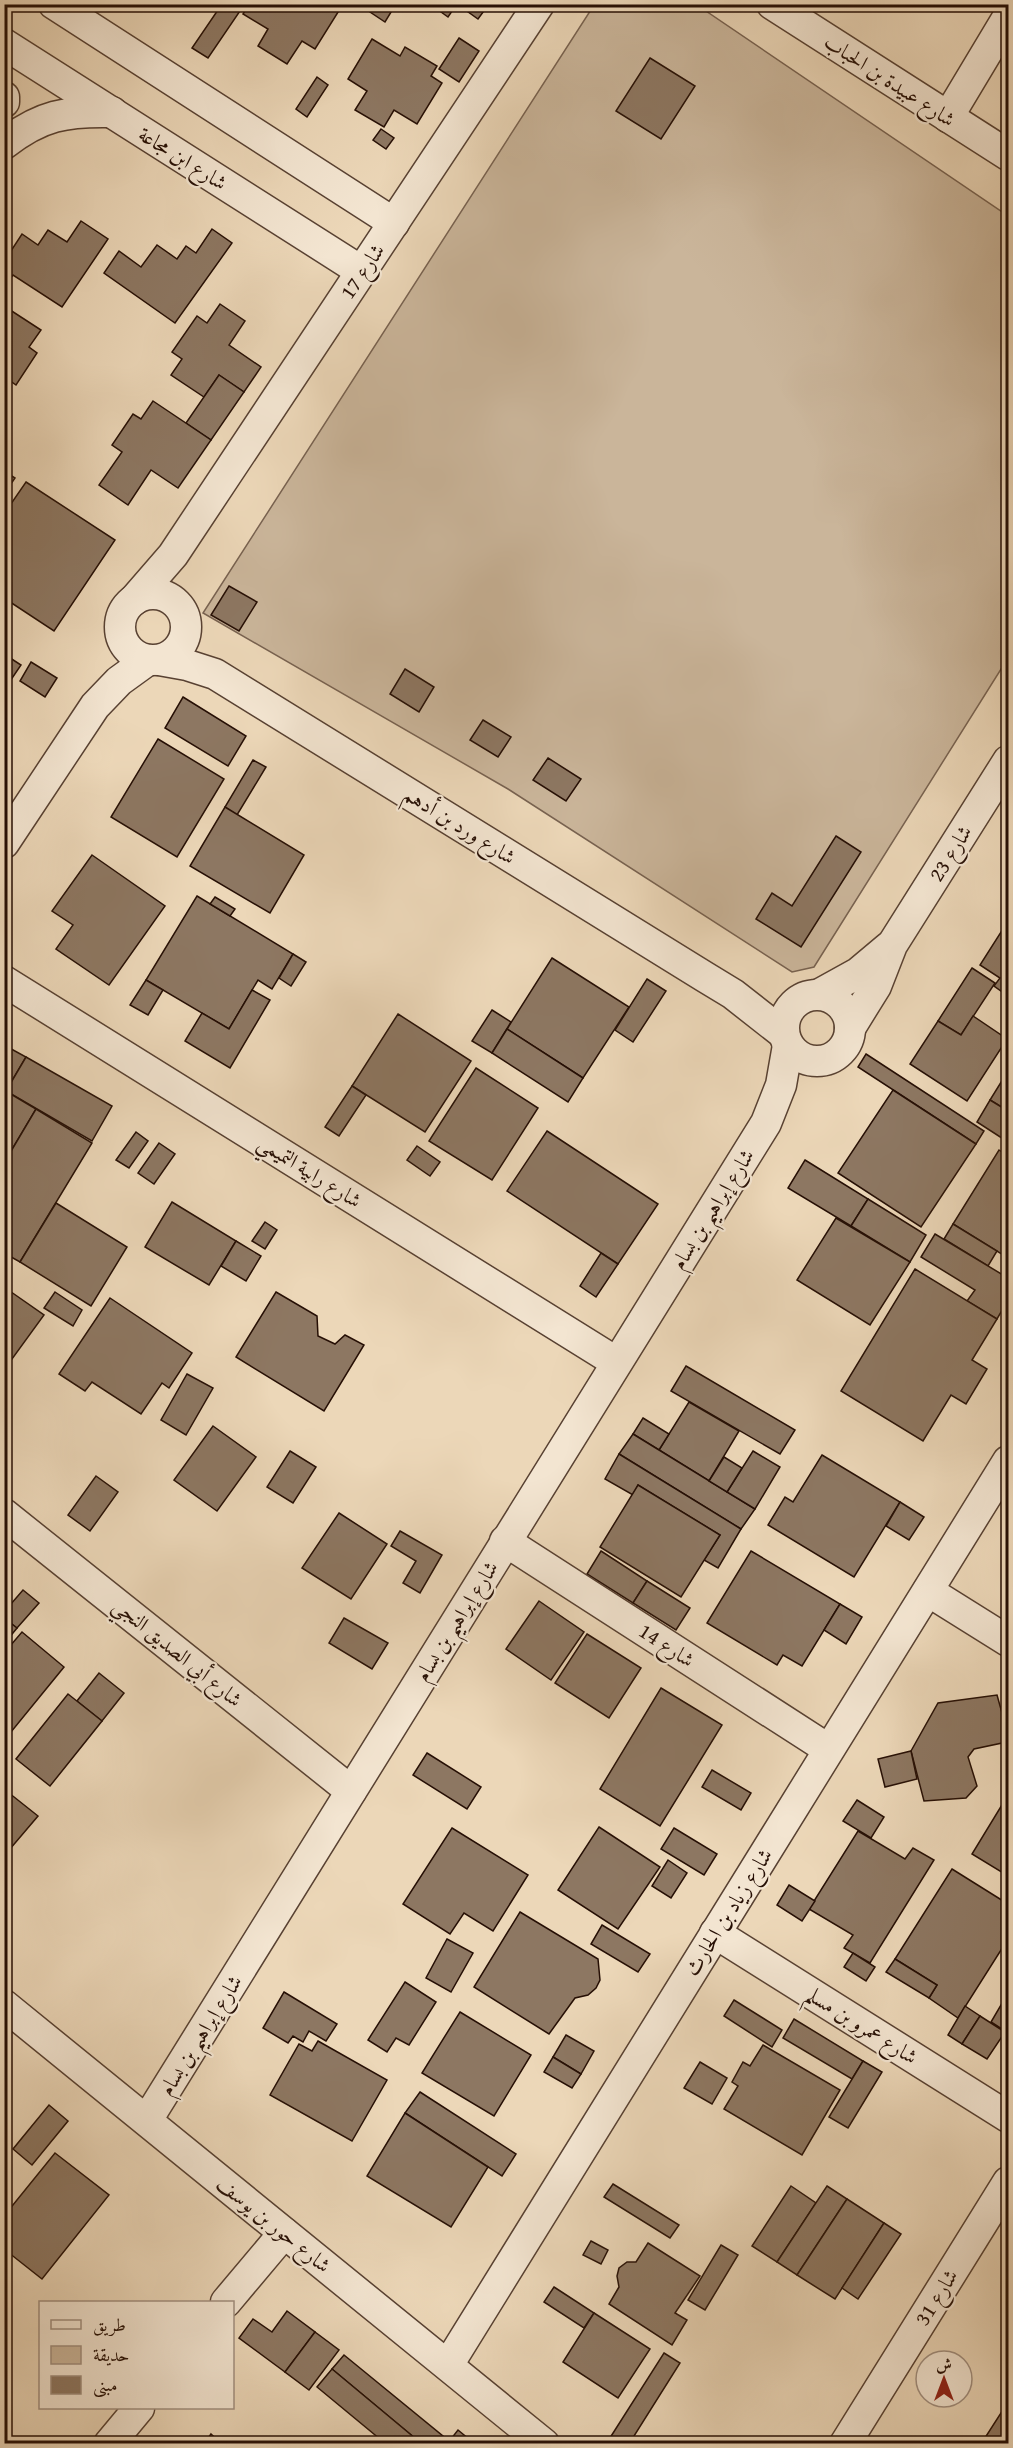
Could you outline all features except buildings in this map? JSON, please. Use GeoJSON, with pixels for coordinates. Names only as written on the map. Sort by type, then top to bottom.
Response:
{"type":"FeatureCollection","features":[{"type":"Feature","properties":{"kind":"street"},"geometry":{"type":"LineString","coordinates":[[54,4],[394,223]]}},
{"type":"Feature","properties":{"kind":"street","name":"شارع 17"},"geometry":{"type":"LineString","coordinates":[[134,600],[161,570],[184,538],[539,4]]}},
{"type":"Feature","properties":{"kind":"street","name":"شارع عبيدة بن الحباب"},"geometry":{"type":"LineString","coordinates":[[772,4],[1008,155]]}},
{"type":"Feature","properties":{"kind":"street"},"geometry":{"type":"LineString","coordinates":[[948,117],[1008,17]]}},
{"type":"Feature","properties":{"kind":"street","name":"شارع ابن مجاعة"},"geometry":{"type":"LineString","coordinates":[[4,44],[361,271]]}},
{"type":"Feature","properties":{"kind":"street"},"geometry":{"type":"LineString","coordinates":[[4,97],[4,102]]}},
{"type":"Feature","properties":{"kind":"street"},"geometry":{"type":"LineString","coordinates":[[4,144],[24,130],[50,117],[80,111],[112,112]]}},
{"type":"Feature","properties":{"kind":"street","name":"شارع 17"},"geometry":{"type":"LineString","coordinates":[[183,620],[178,572],[184,538]]}},
{"type":"Feature","properties":{"kind":"street"},"geometry":{"type":"LineString","coordinates":[[4,843],[94,706],[119,681],[153,660],[177,651],[183,620],[163,595],[143,596],[134,600],[122,615],[120,633],[94,706]]}},
{"type":"Feature","properties":{"kind":"street","name":"شارع ورد بن أدهم"},"geometry":{"type":"LineString","coordinates":[[183,620],[199,655],[215,674]]}},
{"type":"Feature","properties":{"kind":"street"},"geometry":{"type":"LineString","coordinates":[[120,633],[130,651],[153,660]]}},
{"type":"Feature","properties":{"kind":"street","name":"شارع ورد بن أدهم"},"geometry":{"type":"LineString","coordinates":[[153,660],[187,665],[215,674],[733,994],[786,1039]]}},
{"type":"Feature","properties":{"kind":"street","name":"شارع 23"},"geometry":{"type":"LineString","coordinates":[[850,1028],[876,986],[892,945],[1008,760]]}},
{"type":"Feature","properties":{"kind":"street","name":"شارع 23"},"geometry":{"type":"LineString","coordinates":[[809,997],[858,973],[892,945]]}},
{"type":"Feature","properties":{"kind":"street","name":"شارع ورد بن أدهم"},"geometry":{"type":"LineString","coordinates":[[705,977],[756,994],[809,997]]}},
{"type":"Feature","properties":{"kind":"street","name":"شارع رابية التميمي"},"geometry":{"type":"LineString","coordinates":[[4,981],[616,1362]]}},
{"type":"Feature","properties":{"kind":"street"},"geometry":{"type":"LineString","coordinates":[[809,997],[832,998],[842,1005],[848,1016],[850,1028],[843,1050],[823,1061],[809,1060],[797,1055],[786,1039],[784,1021],[789,1010],[809,997]]}},
{"type":"Feature","properties":{"kind":"street","name":"شارع إبراهيم بن بسام"},"geometry":{"type":"LineString","coordinates":[[147,2120],[766,1123],[781,1085],[786,1039]]}},
{"type":"Feature","properties":{"kind":"street","name":"شارع إبراهيم بن بسام"},"geometry":{"type":"LineString","coordinates":[[766,1123],[796,1094],[823,1061]]}},
{"type":"Feature","properties":{"kind":"street","name":"شارع زياد بن الحارث"},"geometry":{"type":"LineString","coordinates":[[448,2365],[1008,1461]]}},
{"type":"Feature","properties":{"kind":"street","name":"شارع أبي الصديق النجي"},"geometry":{"type":"LineString","coordinates":[[4,1514],[351,1791]]}},
{"type":"Feature","properties":{"kind":"street","name":"شارع 14"},"geometry":{"type":"LineString","coordinates":[[505,1541],[828,1749]]}},
{"type":"Feature","properties":{"kind":"street"},"geometry":{"type":"LineString","coordinates":[[928,1591],[1008,1641]]}},
{"type":"Feature","properties":{"kind":"street","name":"شارع عمرو بن مسلم"},"geometry":{"type":"LineString","coordinates":[[715,1933],[1008,2116]]}},
{"type":"Feature","properties":{"kind":"street","name":"شارع حور بن يوسف"},"geometry":{"type":"LineString","coordinates":[[4,2005],[544,2444]]}},
{"type":"Feature","properties":{"kind":"street","name":"شارع 31"},"geometry":{"type":"LineString","coordinates":[[845,2444],[1008,2182]]}},
{"type":"Feature","properties":{"kind":"street"},"geometry":{"type":"LineString","coordinates":[[227,2301],[284,2233]]}},
{"type":"Feature","properties":{"kind":"street"},"geometry":{"type":"LineString","coordinates":[[109,2444],[138,2409]]}},
{"type":"Feature","properties":{"kind":"green space"},"geometry":{"type":"Polygon","coordinates":[[[594,5],[697,5],[1008,216],[1008,658],[814,967],[792,972],[508,789],[203,613],[594,5]]]}}]}
